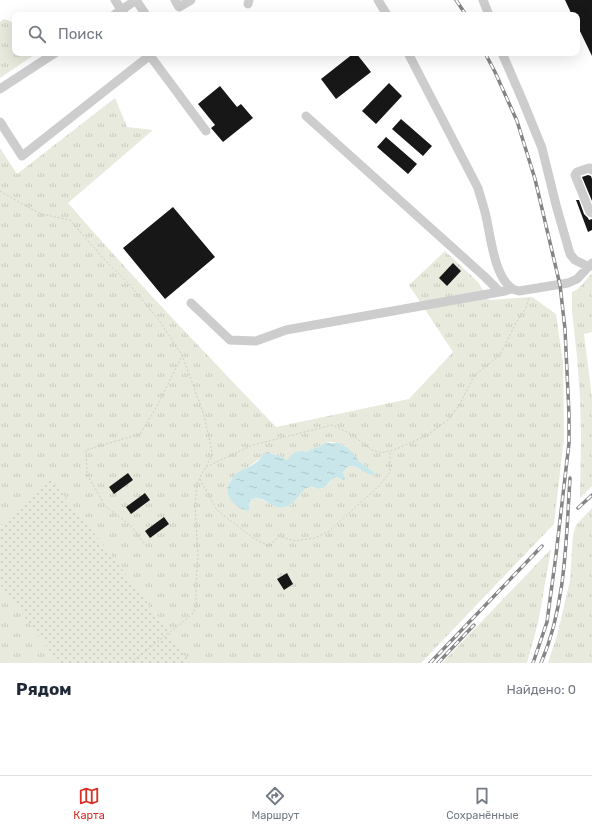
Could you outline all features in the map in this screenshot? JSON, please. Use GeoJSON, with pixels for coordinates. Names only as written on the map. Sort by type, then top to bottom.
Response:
{"type":"FeatureCollection","features":[{"type":"Feature","properties":{"kind":"street"},"geometry":{"type":"LineString","coordinates":[[115,0],[120,12]]}},
{"type":"Feature","properties":{"kind":"street"},"geometry":{"type":"LineString","coordinates":[[121,12],[136,0],[144,12]]}},
{"type":"Feature","properties":{"kind":"street"},"geometry":{"type":"LineString","coordinates":[[175,0],[179,7],[191,0]]}},
{"type":"Feature","properties":{"kind":"street"},"geometry":{"type":"LineString","coordinates":[[378,0],[385,12]]}},
{"type":"Feature","properties":{"kind":"street"},"geometry":{"type":"LineString","coordinates":[[483,0],[487,12]]}},
{"type":"Feature","properties":{"kind":"street"},"geometry":{"type":"LineString","coordinates":[[0,89],[50,56]]}},
{"type":"Feature","properties":{"kind":"street"},"geometry":{"type":"LineString","coordinates":[[0,122],[22,156],[147,56]]}},
{"type":"Feature","properties":{"kind":"street"},"geometry":{"type":"LineString","coordinates":[[151,56],[206,131]]}},
{"type":"Feature","properties":{"kind":"street"},"geometry":{"type":"LineString","coordinates":[[410,56],[478,188],[484,206],[495,258],[502,277],[511,289]]}},
{"type":"Feature","properties":{"kind":"street"},"geometry":{"type":"LineString","coordinates":[[503,56],[542,148],[569,252],[574,260],[591,265]]}},
{"type":"Feature","properties":{"kind":"street"},"geometry":{"type":"LineString","coordinates":[[306,116],[484,276],[499,292]]}},
{"type":"Feature","properties":{"kind":"street"},"geometry":{"type":"LineString","coordinates":[[592,170],[588,168],[577,172],[576,175],[590,212],[592,213]]}},
{"type":"Feature","properties":{"kind":"street"},"geometry":{"type":"LineString","coordinates":[[191,303],[230,340],[256,341],[286,330],[511,289],[519,291],[568,283],[577,278],[591,265]]}},
{"type":"Feature","properties":{"kind":"path"},"geometry":{"type":"LineString","coordinates":[[0,191],[41,214],[70,220],[103,258],[129,284],[158,319],[182,355],[203,412],[212,456],[196,485],[195,506],[198,557],[196,607],[192,614],[130,663]]}},
{"type":"Feature","properties":{"kind":"path"},"geometry":{"type":"LineString","coordinates":[[206,467],[253,445],[332,425],[351,434],[372,450],[382,453],[396,449],[426,436],[448,420],[460,404],[474,376],[500,355],[517,321],[526,308],[532,289]]}},
{"type":"Feature","properties":{"kind":"path"},"geometry":{"type":"LineString","coordinates":[[144,543],[131,526],[105,506],[87,474],[86,450],[140,434],[156,408],[182,355]]}},
{"type":"Feature","properties":{"kind":"path"},"geometry":{"type":"LineString","coordinates":[[199,478],[217,510],[253,538],[269,546],[280,536],[295,540],[315,538],[329,531],[379,486],[390,472],[390,451]]}},
{"type":"Feature","properties":{"kind":"green space"},"geometry":{"type":"Polygon","coordinates":[[[4,19],[12,22],[12,56],[33,56],[0,78],[0,22],[4,19]]]}},
{"type":"Feature","properties":{"kind":"green space"},"geometry":{"type":"Polygon","coordinates":[[[115,98],[127,127],[153,130],[68,203],[197,344],[276,427],[409,399],[453,352],[409,285],[445,251],[478,282],[489,300],[532,297],[556,314],[563,363],[564,438],[554,524],[421,663],[0,663],[0,148],[17,174],[115,98]],[[331,442],[325,443],[308,452],[296,452],[287,460],[275,454],[262,457],[230,481],[227,491],[232,501],[236,505],[250,506],[251,499],[260,499],[275,506],[291,505],[308,487],[312,486],[321,489],[328,485],[333,478],[337,477],[344,480],[346,479],[343,472],[348,466],[376,474],[345,446],[331,442]]]}},
{"type":"Feature","properties":{"kind":"green space"},"geometry":{"type":"Polygon","coordinates":[[[592,273],[592,332],[584,334],[592,398],[592,486],[580,498],[580,397],[572,311],[572,292],[578,289],[592,273]]]}},
{"type":"Feature","properties":{"kind":"green space"},"geometry":{"type":"Polygon","coordinates":[[[50,478],[139,592],[190,663],[59,663],[0,584],[0,527],[50,478]]]}},
{"type":"Feature","properties":{"kind":"green space"},"geometry":{"type":"Polygon","coordinates":[[[592,508],[592,663],[548,663],[558,632],[570,580],[573,535],[576,525],[592,508]]]}},
{"type":"Feature","properties":{"kind":"green space"},"geometry":{"type":"Polygon","coordinates":[[[551,550],[538,623],[527,663],[442,663],[549,551],[551,550]]]}},
{"type":"Feature","properties":{"kind":"water"},"geometry":{"type":"Polygon","coordinates":[[[325,443],[338,443],[348,448],[359,461],[376,474],[375,476],[356,467],[348,466],[343,472],[346,479],[344,480],[337,477],[334,478],[321,489],[308,487],[302,491],[296,500],[284,507],[275,506],[260,499],[251,499],[249,510],[246,511],[232,502],[227,490],[234,475],[258,461],[263,454],[268,452],[287,460],[296,452],[308,452],[325,443]]]}},
{"type":"Feature","properties":{"kind":"building"},"geometry":{"type":"Polygon","coordinates":[[[565,0],[592,0],[592,56],[580,31],[580,12],[571,12],[565,0]]]}},
{"type":"Feature","properties":{"kind":"building"},"geometry":{"type":"Polygon","coordinates":[[[350,56],[358,56],[371,72],[336,99],[321,79],[350,56]]]}},
{"type":"Feature","properties":{"kind":"building"},"geometry":{"type":"Polygon","coordinates":[[[389,83],[402,96],[376,124],[362,111],[389,83]]]}},
{"type":"Feature","properties":{"kind":"building"},"geometry":{"type":"Polygon","coordinates":[[[220,86],[237,107],[241,104],[253,118],[223,142],[211,128],[215,125],[198,104],[220,86]]]}},
{"type":"Feature","properties":{"kind":"building"},"geometry":{"type":"Polygon","coordinates":[[[401,119],[432,146],[423,156],[392,129],[401,119]]]}},
{"type":"Feature","properties":{"kind":"building"},"geometry":{"type":"Polygon","coordinates":[[[386,137],[417,164],[408,174],[377,147],[386,137]]]}},
{"type":"Feature","properties":{"kind":"building"},"geometry":{"type":"Polygon","coordinates":[[[588,175],[591,176],[592,179],[592,201],[582,177],[588,175]]]}},
{"type":"Feature","properties":{"kind":"building"},"geometry":{"type":"Polygon","coordinates":[[[576,200],[579,200],[584,214],[589,220],[592,219],[592,230],[588,232],[576,200]]]}},
{"type":"Feature","properties":{"kind":"building"},"geometry":{"type":"Polygon","coordinates":[[[173,207],[215,257],[165,299],[123,248],[173,207]]]}},
{"type":"Feature","properties":{"kind":"building"},"geometry":{"type":"Polygon","coordinates":[[[453,263],[461,271],[447,286],[439,278],[453,263]]]}},
{"type":"Feature","properties":{"kind":"building"},"geometry":{"type":"Polygon","coordinates":[[[128,473],[133,480],[114,494],[109,487],[128,473]]]}},
{"type":"Feature","properties":{"kind":"building"},"geometry":{"type":"Polygon","coordinates":[[[145,493],[150,500],[131,514],[126,507],[145,493]]]}},
{"type":"Feature","properties":{"kind":"building"},"geometry":{"type":"Polygon","coordinates":[[[164,517],[169,524],[150,538],[145,531],[164,517]]]}},
{"type":"Feature","properties":{"kind":"building"},"geometry":{"type":"Polygon","coordinates":[[[287,573],[293,584],[284,590],[277,579],[287,573]]]}},
{"type":"Feature","properties":{"kind":"railway"},"geometry":{"type":"LineString","coordinates":[[456,0],[464,12]]}},
{"type":"Feature","properties":{"kind":"railway"},"geometry":{"type":"LineString","coordinates":[[487,56],[517,121],[535,179],[560,285],[565,329],[569,443],[547,622],[533,663]]}},
{"type":"Feature","properties":{"kind":"railway"},"geometry":{"type":"LineString","coordinates":[[541,663],[556,618],[560,595],[566,548],[570,478]]}},
{"type":"Feature","properties":{"kind":"railway"},"geometry":{"type":"LineString","coordinates":[[578,508],[592,495]]}},
{"type":"Feature","properties":{"kind":"railway"},"geometry":{"type":"LineString","coordinates":[[430,663],[542,546]]}},
{"type":"Feature","properties":{"kind":"railway"},"geometry":{"type":"LineString","coordinates":[[438,663],[474,625]]}}]}
